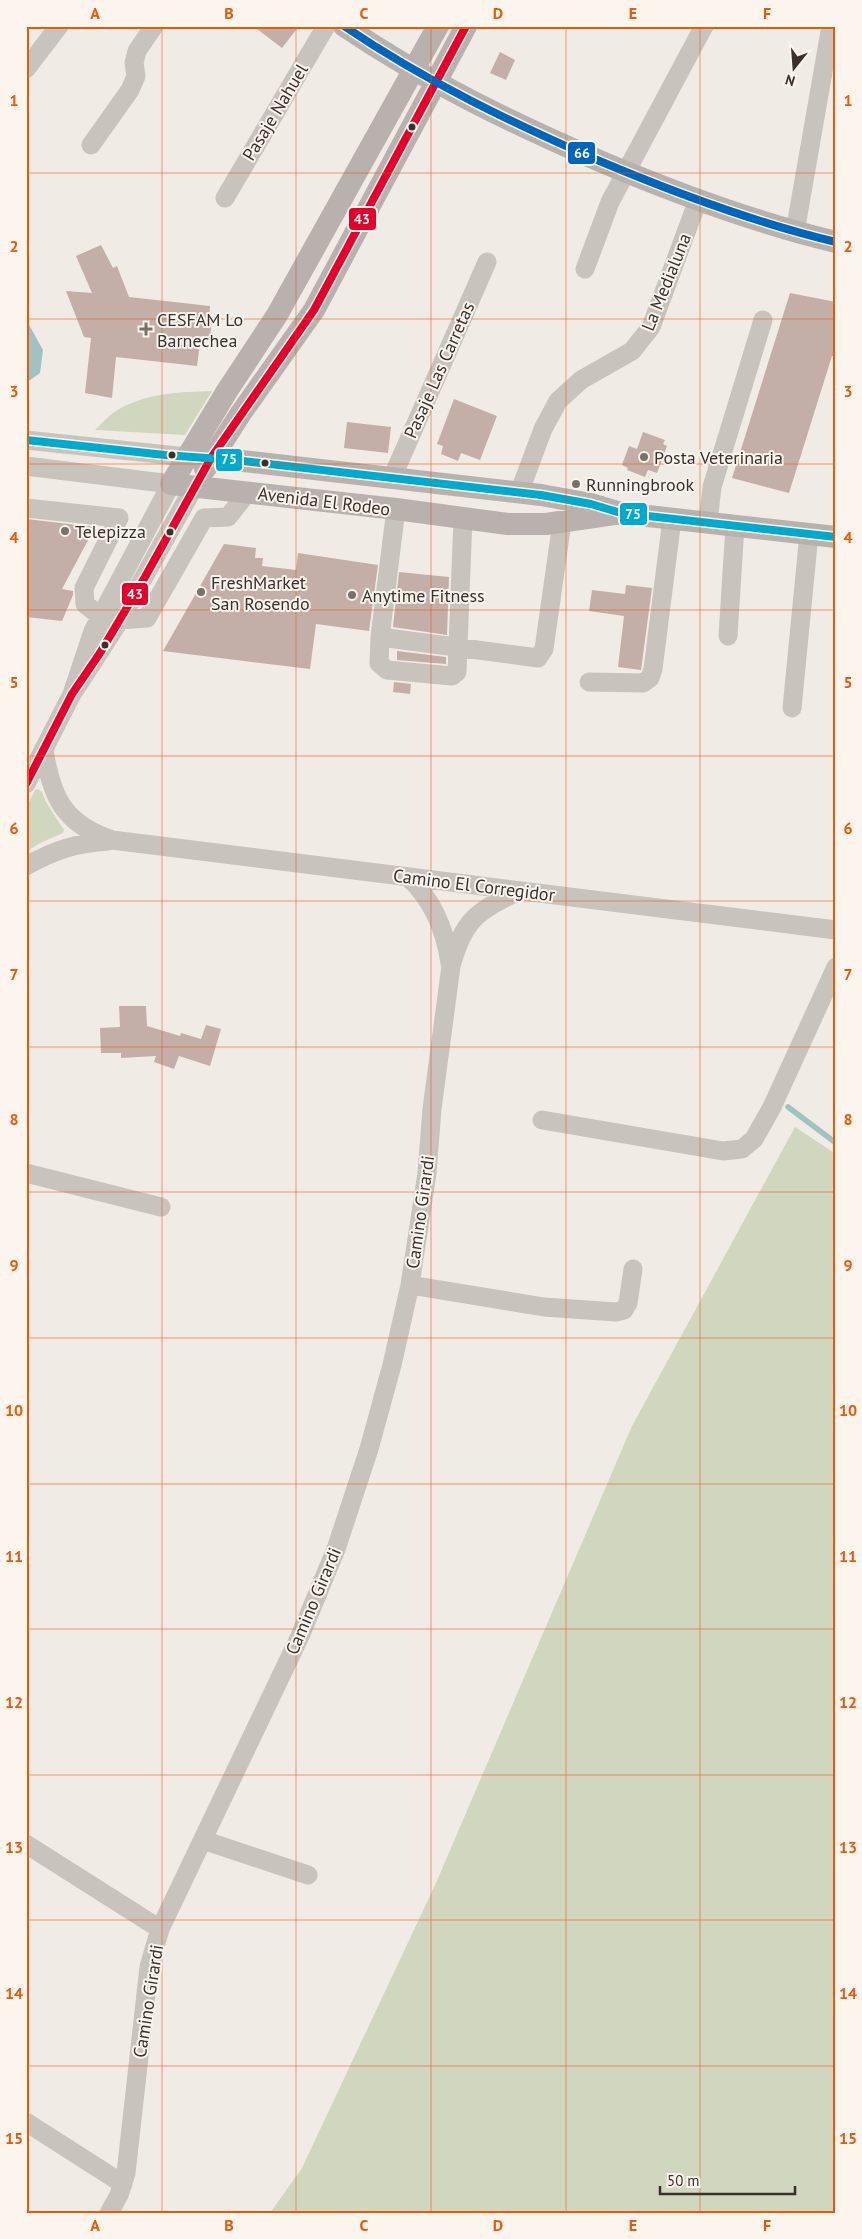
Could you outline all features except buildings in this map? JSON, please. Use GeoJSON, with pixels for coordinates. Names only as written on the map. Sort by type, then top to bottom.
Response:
{"type":"FeatureCollection","features":[{"type":"Feature","properties":{"kind":"main road"},"geometry":{"type":"LineString","coordinates":[[344,26],[414,71],[526,128],[627,172],[698,200],[794,232],[836,242]]}},
{"type":"Feature","properties":{"kind":"main road"},"geometry":{"type":"LineString","coordinates":[[171,484],[282,307],[438,26]]}},
{"type":"Feature","properties":{"kind":"main road"},"geometry":{"type":"LineString","coordinates":[[194,487],[211,458],[314,310],[466,26]]}},
{"type":"Feature","properties":{"kind":"main road","name":"Avenida El Rodeo"},"geometry":{"type":"LineString","coordinates":[[187,457],[211,458],[561,498],[621,513],[836,537]]}},
{"type":"Feature","properties":{"kind":"main road","name":"Avenida El Rodeo"},"geometry":{"type":"LineString","coordinates":[[171,484],[530,525],[621,513]]}},
{"type":"Feature","properties":{"kind":"street"},"geometry":{"type":"LineString","coordinates":[[26,69],[59,26]]}},
{"type":"Feature","properties":{"kind":"street"},"geometry":{"type":"LineString","coordinates":[[91,145],[130,90],[136,76],[134,62],[137,51],[154,26]]}},
{"type":"Feature","properties":{"kind":"street","name":"Pasaje Nahuel"},"geometry":{"type":"LineString","coordinates":[[224,198],[326,26]]}},
{"type":"Feature","properties":{"kind":"street"},"geometry":{"type":"LineString","coordinates":[[584,270],[610,202],[704,26]]}},
{"type":"Feature","properties":{"kind":"street"},"geometry":{"type":"LineString","coordinates":[[794,232],[831,26]]}},
{"type":"Feature","properties":{"kind":"street","name":"La Medialuna"},"geometry":{"type":"LineString","coordinates":[[519,493],[543,429],[558,400],[581,380],[632,351],[646,335],[655,318],[698,200]]}},
{"type":"Feature","properties":{"kind":"street","name":"Pasaje Las Carretas"},"geometry":{"type":"LineString","coordinates":[[392,478],[487,262]]}},
{"type":"Feature","properties":{"kind":"street"},"geometry":{"type":"LineString","coordinates":[[708,523],[712,487],[763,320]]}},
{"type":"Feature","properties":{"kind":"street","name":"Avenida El Rodeo"},"geometry":{"type":"LineString","coordinates":[[26,440],[187,457]]}},
{"type":"Feature","properties":{"kind":"street","name":"Avenida El Rodeo"},"geometry":{"type":"LineString","coordinates":[[26,466],[171,484]]}},
{"type":"Feature","properties":{"kind":"street"},"geometry":{"type":"LineString","coordinates":[[72,694],[86,647],[100,616],[171,484]]}},
{"type":"Feature","properties":{"kind":"street"},"geometry":{"type":"LineString","coordinates":[[26,784],[72,694],[120,620],[194,487]]}},
{"type":"Feature","properties":{"kind":"street"},"geometry":{"type":"LineString","coordinates":[[120,620],[147,618],[204,518],[228,517],[248,492]]}},
{"type":"Feature","properties":{"kind":"street"},"geometry":{"type":"LineString","coordinates":[[26,508],[119,518],[84,588],[85,604],[100,616]]}},
{"type":"Feature","properties":{"kind":"street"},"geometry":{"type":"LineString","coordinates":[[396,509],[380,637],[379,663],[387,670],[452,676],[457,672],[463,518]]}},
{"type":"Feature","properties":{"kind":"street"},"geometry":{"type":"LineString","coordinates":[[589,682],[643,683],[650,678],[653,669],[672,519]]}},
{"type":"Feature","properties":{"kind":"street"},"geometry":{"type":"LineString","coordinates":[[380,637],[538,658],[542,654],[562,522]]}},
{"type":"Feature","properties":{"kind":"street"},"geometry":{"type":"LineString","coordinates":[[728,636],[735,526]]}},
{"type":"Feature","properties":{"kind":"street"},"geometry":{"type":"LineString","coordinates":[[792,708],[809,534]]}},
{"type":"Feature","properties":{"kind":"street"},"geometry":{"type":"LineString","coordinates":[[160,549],[181,558]]}},
{"type":"Feature","properties":{"kind":"street","name":"Camino El Corregidor"},"geometry":{"type":"LineString","coordinates":[[44,749],[51,785],[58,802],[67,814],[88,830],[112,840]]}},
{"type":"Feature","properties":{"kind":"street"},"geometry":{"type":"LineString","coordinates":[[58,850],[67,842],[72,831],[67,814]]}},
{"type":"Feature","properties":{"kind":"street","name":"Camino El Corregidor"},"geometry":{"type":"LineString","coordinates":[[26,866],[58,850],[88,842],[112,840],[836,930]]}},
{"type":"Feature","properties":{"kind":"street","name":"Camino Girardi"},"geometry":{"type":"LineString","coordinates":[[408,877],[426,898],[438,917],[446,937],[450,966]]}},
{"type":"Feature","properties":{"kind":"street","name":"Camino Girardi"},"geometry":{"type":"LineString","coordinates":[[109,2213],[123,2184],[128,2162],[149,1967],[160,1929],[300,1636],[336,1549],[381,1407],[410,1285],[427,1173],[450,966],[468,923],[490,905],[518,890]]}},
{"type":"Feature","properties":{"kind":"street"},"geometry":{"type":"LineString","coordinates":[[542,1120],[723,1151],[742,1149],[754,1139],[772,1107],[836,968]]}},
{"type":"Feature","properties":{"kind":"street"},"geometry":{"type":"LineString","coordinates":[[26,1173],[161,1207]]}},
{"type":"Feature","properties":{"kind":"street"},"geometry":{"type":"LineString","coordinates":[[410,1285],[544,1307],[616,1312],[624,1310],[628,1303],[633,1269]]}},
{"type":"Feature","properties":{"kind":"street"},"geometry":{"type":"LineString","coordinates":[[203,1840],[308,1875]]}},
{"type":"Feature","properties":{"kind":"street"},"geometry":{"type":"LineString","coordinates":[[26,1844],[160,1929]]}},
{"type":"Feature","properties":{"kind":"street"},"geometry":{"type":"LineString","coordinates":[[26,2122],[123,2184]]}},
{"type":"Feature","properties":{"kind":"green space"},"geometry":{"type":"Polygon","coordinates":[[[212,391],[185,435],[95,430],[116,411],[139,400],[175,393],[212,391]]]}},
{"type":"Feature","properties":{"kind":"green space"},"geometry":{"type":"Polygon","coordinates":[[[38,789],[42,792],[46,802],[64,830],[63,833],[40,843],[26,852],[26,808],[35,790],[38,789]]]}},
{"type":"Feature","properties":{"kind":"green space"},"geometry":{"type":"Polygon","coordinates":[[[795,1127],[836,1154],[836,2213],[270,2213],[302,2168],[436,1883],[632,1426],[795,1127]]]}},
{"type":"Feature","properties":{"kind":"water"},"geometry":{"type":"Polygon","coordinates":[[[26,311],[28,323],[43,350],[40,373],[26,383],[26,311]]]}},
{"type":"Feature","properties":{"kind":"waterway"},"geometry":{"type":"LineString","coordinates":[[788,1107],[836,1143]]}},
{"type":"Feature","properties":{"kind":"transit line","name":"66"},"geometry":{"type":"LineString","coordinates":[[344,26],[437,83],[535,132],[602,162],[718,207],[776,226],[836,242]]}},
{"type":"Feature","properties":{"kind":"transit line","name":"43"},"geometry":{"type":"LineString","coordinates":[[26,784],[72,694],[100,653],[145,577],[211,458],[314,310],[466,26]]}},
{"type":"Feature","properties":{"kind":"transit line","name":"75"},"geometry":{"type":"LineString","coordinates":[[26,440],[165,455],[234,460],[541,495],[591,504],[621,513],[836,537]]}},
{"type":"Feature","properties":{"kind":"place","name":"CESFAM Lo Barnechea"},"geometry":{"type":"Point","coordinates":[146,329]}},
{"type":"Feature","properties":{"kind":"place","name":"Posta Veterinaria"},"geometry":{"type":"Point","coordinates":[644,457]}},
{"type":"Feature","properties":{"kind":"place","name":"Runningbrook"},"geometry":{"type":"Point","coordinates":[576,484]}},
{"type":"Feature","properties":{"kind":"place","name":"Telepizza"},"geometry":{"type":"Point","coordinates":[65,531]}},
{"type":"Feature","properties":{"kind":"place","name":"FreshMarket San Rosendo"},"geometry":{"type":"Point","coordinates":[201,592]}},
{"type":"Feature","properties":{"kind":"place","name":"Anytime Fitness"},"geometry":{"type":"Point","coordinates":[352,595]}}]}
